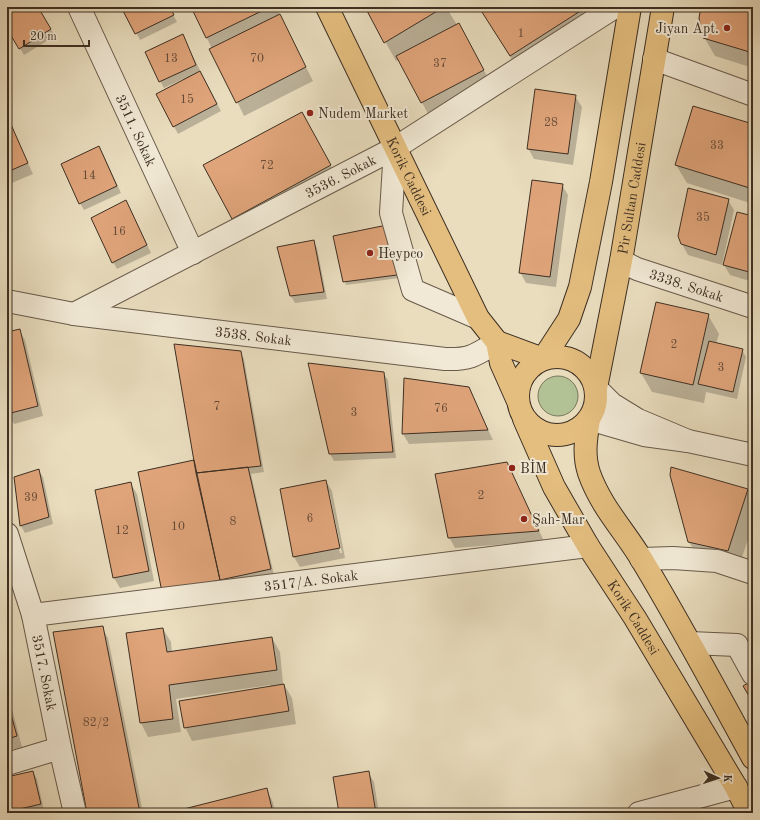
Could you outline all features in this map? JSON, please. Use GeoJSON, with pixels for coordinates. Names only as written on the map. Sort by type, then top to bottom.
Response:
{"type":"FeatureCollection","features":[{"type":"Feature","properties":{"kind":"main road","name":"Korik Caddesi"},"geometry":{"type":"LineString","coordinates":[[327,7],[478,318],[497,342],[501,363],[554,487],[588,546],[640,625],[736,787],[749,813]]}},
{"type":"Feature","properties":{"kind":"main road"},"geometry":{"type":"LineString","coordinates":[[543,359],[569,319],[580,287],[601,182],[630,7]]}},
{"type":"Feature","properties":{"kind":"main road","name":"Pir Sultan Caddesi"},"geometry":{"type":"LineString","coordinates":[[596,388],[621,261],[663,7]]}},
{"type":"Feature","properties":{"kind":"main road"},"geometry":{"type":"LineString","coordinates":[[497,342],[543,359]]}},
{"type":"Feature","properties":{"kind":"main road"},"geometry":{"type":"LineString","coordinates":[[589,420],[582,427],[572,433],[562,436],[551,435],[532,427],[521,409],[519,386],[524,374],[532,365],[543,359],[557,356],[570,358],[582,365],[591,375],[596,388],[594,410],[589,420],[584,450],[588,471],[598,496],[641,559],[690,643],[753,758]]}},
{"type":"Feature","properties":{"kind":"street","name":"3511. Sokak"},"geometry":{"type":"LineString","coordinates":[[79,7],[193,254]]}},
{"type":"Feature","properties":{"kind":"street","name":"3536. Sokak"},"geometry":{"type":"LineString","coordinates":[[74,314],[396,148],[615,7]]}},
{"type":"Feature","properties":{"kind":"street"},"geometry":{"type":"LineString","coordinates":[[654,59],[753,95]]}},
{"type":"Feature","properties":{"kind":"street"},"geometry":{"type":"LineString","coordinates":[[396,148],[391,213],[413,290],[478,318]]}},
{"type":"Feature","properties":{"kind":"street","name":"3338. Sokak"},"geometry":{"type":"LineString","coordinates":[[621,261],[637,269],[753,308]]}},
{"type":"Feature","properties":{"kind":"street","name":"3538. Sokak"},"geometry":{"type":"LineString","coordinates":[[7,301],[74,314],[444,359],[459,360],[474,357],[497,342]]}},
{"type":"Feature","properties":{"kind":"street"},"geometry":{"type":"LineString","coordinates":[[596,388],[612,404],[638,420],[688,441]]}},
{"type":"Feature","properties":{"kind":"street"},"geometry":{"type":"LineString","coordinates":[[589,420],[644,436],[688,441],[753,455]]}},
{"type":"Feature","properties":{"kind":"street","name":"3517. Sokak"},"geometry":{"type":"LineString","coordinates":[[7,534],[33,615],[75,813]]}},
{"type":"Feature","properties":{"kind":"street","name":"3517/A. Sokak"},"geometry":{"type":"LineString","coordinates":[[33,615],[588,546]]}},
{"type":"Feature","properties":{"kind":"street"},"geometry":{"type":"LineString","coordinates":[[641,559],[673,558],[717,561],[753,573]]}},
{"type":"Feature","properties":{"kind":"street"},"geometry":{"type":"LineString","coordinates":[[690,643],[737,646],[753,674]]}},
{"type":"Feature","properties":{"kind":"street"},"geometry":{"type":"LineString","coordinates":[[7,764],[60,748]]}},
{"type":"Feature","properties":{"kind":"street"},"geometry":{"type":"LineString","coordinates":[[639,813],[736,787]]}},
{"type":"Feature","properties":{"kind":"green space"},"geometry":{"type":"Polygon","coordinates":[[[554,376],[562,376],[569,379],[575,385],[578,396],[575,407],[569,413],[562,416],[554,416],[547,413],[541,407],[538,400],[538,392],[541,385],[547,379],[554,376]]]}},
{"type":"Feature","properties":{"kind":"building"},"geometry":{"type":"Polygon","coordinates":[[[7,7],[38,7],[51,29],[19,49],[7,29],[7,7]]]}},
{"type":"Feature","properties":{"kind":"building"},"geometry":{"type":"Polygon","coordinates":[[[121,7],[170,7],[174,15],[135,34],[121,7]]]}},
{"type":"Feature","properties":{"kind":"building"},"geometry":{"type":"Polygon","coordinates":[[[191,7],[270,7],[206,38],[191,7]]]}},
{"type":"Feature","properties":{"kind":"building"},"geometry":{"type":"Polygon","coordinates":[[[365,7],[444,7],[384,43],[365,7]]]}},
{"type":"Feature","properties":{"kind":"building"},"geometry":{"type":"Polygon","coordinates":[[[484,7],[580,7],[582,10],[510,56],[480,9],[484,7]]]}},
{"type":"Feature","properties":{"kind":"building","name":"Jiyan Apt."},"geometry":{"type":"Polygon","coordinates":[[[701,7],[753,7],[753,53],[703,38],[699,18],[701,7]]]}},
{"type":"Feature","properties":{"kind":"building"},"geometry":{"type":"Polygon","coordinates":[[[280,14],[306,67],[236,103],[209,49],[280,14]]]}},
{"type":"Feature","properties":{"kind":"building"},"geometry":{"type":"Polygon","coordinates":[[[459,23],[484,70],[421,103],[396,56],[459,23]]]}},
{"type":"Feature","properties":{"kind":"building"},"geometry":{"type":"Polygon","coordinates":[[[183,34],[196,65],[159,82],[145,52],[183,34]]]}},
{"type":"Feature","properties":{"kind":"building"},"geometry":{"type":"Polygon","coordinates":[[[200,71],[217,104],[173,127],[156,94],[200,71]]]}},
{"type":"Feature","properties":{"kind":"building"},"geometry":{"type":"Polygon","coordinates":[[[535,89],[576,95],[568,154],[527,149],[535,89]]]}},
{"type":"Feature","properties":{"kind":"building"},"geometry":{"type":"Polygon","coordinates":[[[693,106],[753,124],[753,189],[675,165],[693,106]]]}},
{"type":"Feature","properties":{"kind":"building"},"geometry":{"type":"Polygon","coordinates":[[[302,112],[331,165],[232,219],[203,165],[302,112]]]}},
{"type":"Feature","properties":{"kind":"building"},"geometry":{"type":"Polygon","coordinates":[[[9,120],[28,163],[7,172],[7,121],[9,120]]]}},
{"type":"Feature","properties":{"kind":"building"},"geometry":{"type":"Polygon","coordinates":[[[99,146],[117,186],[79,204],[61,164],[99,146]]]}},
{"type":"Feature","properties":{"kind":"building"},"geometry":{"type":"Polygon","coordinates":[[[532,180],[563,184],[550,277],[519,273],[532,180]]]}},
{"type":"Feature","properties":{"kind":"building"},"geometry":{"type":"Polygon","coordinates":[[[688,188],[729,199],[716,255],[681,244],[678,236],[688,188]]]}},
{"type":"Feature","properties":{"kind":"building"},"geometry":{"type":"Polygon","coordinates":[[[126,200],[147,245],[112,263],[91,218],[126,200]]]}},
{"type":"Feature","properties":{"kind":"building"},"geometry":{"type":"Polygon","coordinates":[[[737,212],[753,216],[753,273],[723,265],[737,212]]]}},
{"type":"Feature","properties":{"kind":"building"},"geometry":{"type":"Polygon","coordinates":[[[387,225],[397,275],[343,282],[333,236],[387,225]]]}},
{"type":"Feature","properties":{"kind":"building"},"geometry":{"type":"Polygon","coordinates":[[[314,240],[324,292],[290,296],[277,247],[314,240]]]}},
{"type":"Feature","properties":{"kind":"building"},"geometry":{"type":"Polygon","coordinates":[[[656,302],[709,314],[693,385],[640,373],[656,302]]]}},
{"type":"Feature","properties":{"kind":"building"},"geometry":{"type":"Polygon","coordinates":[[[20,329],[38,406],[7,414],[7,332],[20,329]]]}},
{"type":"Feature","properties":{"kind":"building"},"geometry":{"type":"Polygon","coordinates":[[[709,341],[743,349],[733,392],[698,384],[709,341]]]}},
{"type":"Feature","properties":{"kind":"building"},"geometry":{"type":"Polygon","coordinates":[[[174,344],[241,351],[261,466],[196,473],[174,344]]]}},
{"type":"Feature","properties":{"kind":"building"},"geometry":{"type":"Polygon","coordinates":[[[308,363],[384,372],[393,452],[329,454],[308,363]]]}},
{"type":"Feature","properties":{"kind":"building"},"geometry":{"type":"Polygon","coordinates":[[[404,378],[469,387],[488,430],[402,434],[404,378]]]}},
{"type":"Feature","properties":{"kind":"building"},"geometry":{"type":"Polygon","coordinates":[[[194,460],[220,580],[162,592],[138,472],[194,460]]]}},
{"type":"Feature","properties":{"kind":"building"},"geometry":{"type":"Polygon","coordinates":[[[507,462],[539,531],[448,538],[435,474],[507,462]]]}},
{"type":"Feature","properties":{"kind":"building"},"geometry":{"type":"Polygon","coordinates":[[[248,467],[271,569],[220,580],[196,473],[248,467]]]}},
{"type":"Feature","properties":{"kind":"building"},"geometry":{"type":"Polygon","coordinates":[[[671,467],[748,489],[728,551],[688,542],[670,475],[671,467]]]}},
{"type":"Feature","properties":{"kind":"building"},"geometry":{"type":"Polygon","coordinates":[[[39,469],[49,517],[20,526],[14,477],[39,469]]]}},
{"type":"Feature","properties":{"kind":"building"},"geometry":{"type":"Polygon","coordinates":[[[326,480],[340,548],[293,557],[280,489],[326,480]]]}},
{"type":"Feature","properties":{"kind":"building"},"geometry":{"type":"Polygon","coordinates":[[[131,482],[149,571],[113,578],[95,490],[131,482]]]}},
{"type":"Feature","properties":{"kind":"building"},"geometry":{"type":"Polygon","coordinates":[[[103,626],[140,813],[87,813],[53,632],[103,626]]]}},
{"type":"Feature","properties":{"kind":"building"},"geometry":{"type":"Polygon","coordinates":[[[163,628],[167,652],[272,637],[277,670],[169,685],[173,719],[140,723],[126,633],[163,628]]]}},
{"type":"Feature","properties":{"kind":"building"},"geometry":{"type":"Polygon","coordinates":[[[753,680],[753,703],[743,686],[753,680]]]}},
{"type":"Feature","properties":{"kind":"building"},"geometry":{"type":"Polygon","coordinates":[[[284,684],[289,711],[184,728],[179,701],[284,684]]]}},
{"type":"Feature","properties":{"kind":"building"},"geometry":{"type":"Polygon","coordinates":[[[7,700],[17,736],[7,739],[7,700]]]}},
{"type":"Feature","properties":{"kind":"building"},"geometry":{"type":"Polygon","coordinates":[[[33,771],[41,804],[7,812],[7,777],[33,771]]]}},
{"type":"Feature","properties":{"kind":"building"},"geometry":{"type":"Polygon","coordinates":[[[369,771],[376,813],[339,813],[333,777],[369,771]]]}},
{"type":"Feature","properties":{"kind":"building"},"geometry":{"type":"Polygon","coordinates":[[[267,788],[273,813],[168,813],[267,788]]]}},
{"type":"Feature","properties":{"kind":"building"},"geometry":{"type":"Polygon","coordinates":[[[305,809],[306,813],[287,813],[305,809]]]}},
{"type":"Feature","properties":{"kind":"place","name":"Jiyan Apt."},"geometry":{"type":"Point","coordinates":[727,28]}},
{"type":"Feature","properties":{"kind":"place","name":"Nudem Market"},"geometry":{"type":"Point","coordinates":[310,113]}},
{"type":"Feature","properties":{"kind":"place","name":"Heypco"},"geometry":{"type":"Point","coordinates":[370,253]}},
{"type":"Feature","properties":{"kind":"place","name":"BİM"},"geometry":{"type":"Point","coordinates":[512,468]}},
{"type":"Feature","properties":{"kind":"place","name":"Şah-Mar"},"geometry":{"type":"Point","coordinates":[524,519]}}]}
